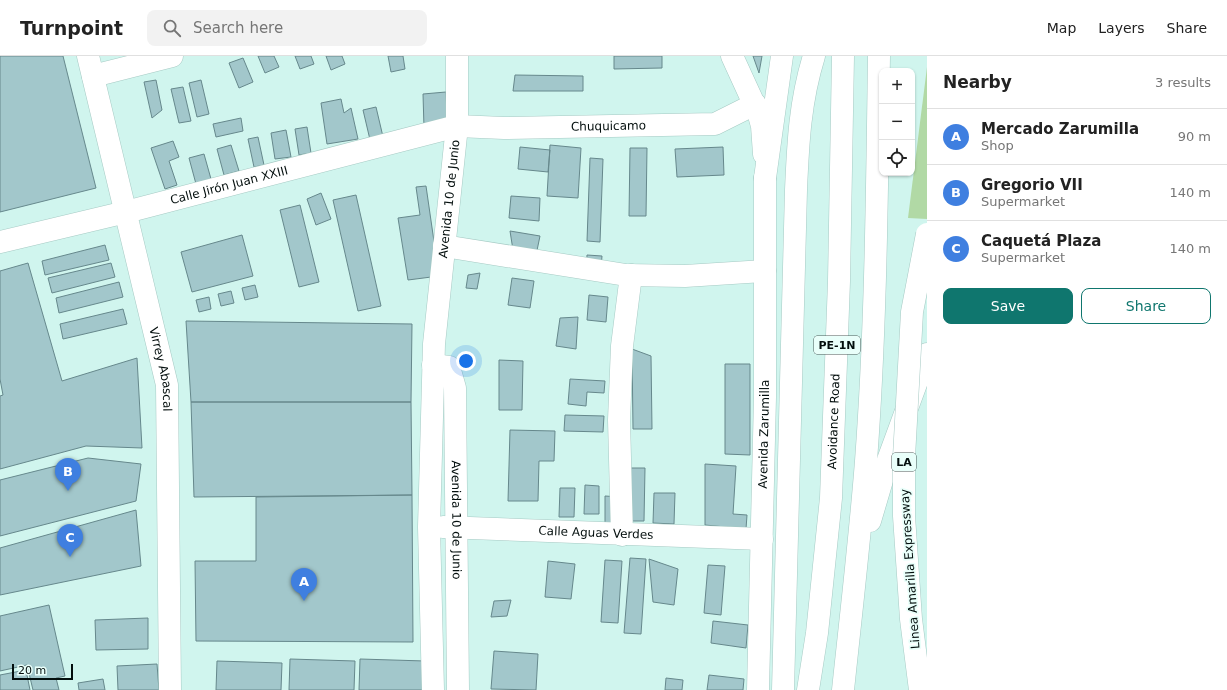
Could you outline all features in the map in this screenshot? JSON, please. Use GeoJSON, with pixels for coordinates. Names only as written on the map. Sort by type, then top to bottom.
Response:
{"type":"FeatureCollection","features":[{"type":"Feature","properties":{"kind":"main road"},"geometry":{"type":"LineString","coordinates":[[91,66],[172,56]]}},
{"type":"Feature","properties":{"kind":"main road","name":"Avenida 10 de Junio"},"geometry":{"type":"LineString","coordinates":[[433,690],[429,527],[433,365],[444,246],[458,126],[457,56]]}},
{"type":"Feature","properties":{"kind":"main road"},"geometry":{"type":"LineString","coordinates":[[732,56],[755,104],[762,126],[765,178]]}},
{"type":"Feature","properties":{"kind":"main road"},"geometry":{"type":"LineString","coordinates":[[765,178],[782,56]]}},
{"type":"Feature","properties":{"kind":"main road"},"geometry":{"type":"LineString","coordinates":[[783,690],[799,122],[806,81],[814,56]]}},
{"type":"Feature","properties":{"kind":"main road","name":"Avoidance Road"},"geometry":{"type":"LineString","coordinates":[[808,690],[817,633],[831,498],[839,280],[843,56]]}},
{"type":"Feature","properties":{"kind":"main road","name":"PE-1N"},"geometry":{"type":"LineString","coordinates":[[879,56],[879,68]]}},
{"type":"Feature","properties":{"kind":"main road"},"geometry":{"type":"LineString","coordinates":[[884,68],[886,56]]}},
{"type":"Feature","properties":{"kind":"main road","name":"Virrey Abascal"},"geometry":{"type":"LineString","coordinates":[[91,66],[167,385],[170,690]]}},
{"type":"Feature","properties":{"kind":"main road","name":"Chuquicamo"},"geometry":{"type":"LineString","coordinates":[[458,126],[504,128],[715,124],[755,104]]}},
{"type":"Feature","properties":{"kind":"main road","name":"PE-1N"},"geometry":{"type":"LineString","coordinates":[[843,690],[866,460],[875,265],[879,104]]}},
{"type":"Feature","properties":{"kind":"main road","name":"Calle Jirón Juan XXIII"},"geometry":{"type":"LineString","coordinates":[[0,242],[126,212],[458,126]]}},
{"type":"Feature","properties":{"kind":"main road","name":"Avenida Zarumilla"},"geometry":{"type":"LineString","coordinates":[[758,690],[765,397],[765,178]]}},
{"type":"Feature","properties":{"kind":"main road","name":"Linea Amarilla Expressway"},"geometry":{"type":"LineString","coordinates":[[920,690],[910,612],[904,516],[904,457],[912,312],[927,234]]}},
{"type":"Feature","properties":{"kind":"main road"},"geometry":{"type":"LineString","coordinates":[[444,246],[631,275],[685,276],[765,271]]}},
{"type":"Feature","properties":{"kind":"main road"},"geometry":{"type":"LineString","coordinates":[[622,534],[619,420],[622,346],[631,275]]}},
{"type":"Feature","properties":{"kind":"main road"},"geometry":{"type":"LineString","coordinates":[[857,562],[888,460],[927,354]]}},
{"type":"Feature","properties":{"kind":"main road","name":"Avenida 10 de Junio"},"geometry":{"type":"LineString","coordinates":[[433,365],[450,367],[455,388],[458,528],[458,690]]}},
{"type":"Feature","properties":{"kind":"main road","name":"Calle Aguas Verdes"},"geometry":{"type":"LineString","coordinates":[[429,527],[762,539]]}},
{"type":"Feature","properties":{"kind":"green space"},"geometry":{"type":"Polygon","coordinates":[[[927,67],[927,219],[908,218],[913,176],[915,176],[915,162],[927,67]]]}},
{"type":"Feature","properties":{"kind":"building"},"geometry":{"type":"Polygon","coordinates":[[[0,56],[63,56],[96,188],[0,212],[0,56]]]}},
{"type":"Feature","properties":{"kind":"building"},"geometry":{"type":"Polygon","coordinates":[[[258,56],[274,56],[279,67],[265,73],[258,56]]]}},
{"type":"Feature","properties":{"kind":"building"},"geometry":{"type":"Polygon","coordinates":[[[295,56],[311,56],[314,64],[300,69],[295,56]]]}},
{"type":"Feature","properties":{"kind":"building"},"geometry":{"type":"Polygon","coordinates":[[[326,56],[342,56],[345,64],[331,70],[326,56]]]}},
{"type":"Feature","properties":{"kind":"building"},"geometry":{"type":"Polygon","coordinates":[[[388,56],[403,56],[405,69],[391,72],[388,56]]]}},
{"type":"Feature","properties":{"kind":"building"},"geometry":{"type":"Polygon","coordinates":[[[614,56],[662,56],[662,68],[614,69],[614,56]]]}},
{"type":"Feature","properties":{"kind":"building"},"geometry":{"type":"Polygon","coordinates":[[[753,56],[762,56],[759,73],[753,56]]]}},
{"type":"Feature","properties":{"kind":"building"},"geometry":{"type":"Polygon","coordinates":[[[243,58],[253,82],[239,88],[229,63],[243,58]]]}},
{"type":"Feature","properties":{"kind":"building"},"geometry":{"type":"Polygon","coordinates":[[[515,75],[583,76],[583,91],[513,91],[515,75]]]}},
{"type":"Feature","properties":{"kind":"building"},"geometry":{"type":"Polygon","coordinates":[[[156,80],[162,110],[152,118],[144,82],[156,80]]]}},
{"type":"Feature","properties":{"kind":"building"},"geometry":{"type":"Polygon","coordinates":[[[201,80],[209,114],[197,117],[189,83],[201,80]]]}},
{"type":"Feature","properties":{"kind":"building"},"geometry":{"type":"Polygon","coordinates":[[[183,87],[191,121],[179,123],[171,89],[183,87]]]}},
{"type":"Feature","properties":{"kind":"building"},"geometry":{"type":"Polygon","coordinates":[[[446,92],[447,116],[442,122],[424,128],[423,94],[446,92]]]}},
{"type":"Feature","properties":{"kind":"building"},"geometry":{"type":"Polygon","coordinates":[[[341,99],[344,113],[351,108],[358,139],[327,144],[321,103],[341,99]]]}},
{"type":"Feature","properties":{"kind":"building"},"geometry":{"type":"Polygon","coordinates":[[[376,107],[384,141],[371,144],[363,110],[376,107]]]}},
{"type":"Feature","properties":{"kind":"building"},"geometry":{"type":"Polygon","coordinates":[[[241,118],[243,131],[216,137],[213,124],[241,118]]]}},
{"type":"Feature","properties":{"kind":"building"},"geometry":{"type":"Polygon","coordinates":[[[307,127],[311,153],[299,155],[295,129],[307,127]]]}},
{"type":"Feature","properties":{"kind":"building"},"geometry":{"type":"Polygon","coordinates":[[[286,130],[291,157],[275,159],[271,133],[286,130]]]}},
{"type":"Feature","properties":{"kind":"building"},"geometry":{"type":"Polygon","coordinates":[[[258,137],[264,165],[254,167],[248,139],[258,137]]]}},
{"type":"Feature","properties":{"kind":"building"},"geometry":{"type":"Polygon","coordinates":[[[173,141],[179,157],[169,161],[177,185],[165,189],[151,148],[173,141]]]}},
{"type":"Feature","properties":{"kind":"building"},"geometry":{"type":"Polygon","coordinates":[[[231,145],[239,171],[224,175],[217,149],[231,145]]]}},
{"type":"Feature","properties":{"kind":"building"},"geometry":{"type":"Polygon","coordinates":[[[550,145],[581,148],[578,198],[547,196],[550,145]]]}},
{"type":"Feature","properties":{"kind":"building"},"geometry":{"type":"Polygon","coordinates":[[[520,147],[550,150],[548,172],[518,169],[520,147]]]}},
{"type":"Feature","properties":{"kind":"building"},"geometry":{"type":"Polygon","coordinates":[[[723,147],[724,175],[677,177],[675,149],[723,147]]]}},
{"type":"Feature","properties":{"kind":"building"},"geometry":{"type":"Polygon","coordinates":[[[630,148],[647,148],[646,216],[629,216],[630,148]]]}},
{"type":"Feature","properties":{"kind":"building"},"geometry":{"type":"Polygon","coordinates":[[[204,154],[211,179],[196,184],[189,158],[204,154]]]}},
{"type":"Feature","properties":{"kind":"building"},"geometry":{"type":"Polygon","coordinates":[[[590,158],[603,159],[600,242],[587,241],[590,158]]]}},
{"type":"Feature","properties":{"kind":"building"},"geometry":{"type":"Polygon","coordinates":[[[426,186],[439,276],[408,280],[398,218],[420,215],[416,187],[426,186]]]}},
{"type":"Feature","properties":{"kind":"building"},"geometry":{"type":"Polygon","coordinates":[[[321,193],[331,219],[316,225],[307,199],[321,193]]]}},
{"type":"Feature","properties":{"kind":"building"},"geometry":{"type":"Polygon","coordinates":[[[356,195],[381,306],[358,311],[333,200],[356,195]]]}},
{"type":"Feature","properties":{"kind":"building"},"geometry":{"type":"Polygon","coordinates":[[[511,196],[540,198],[539,221],[509,218],[511,196]]]}},
{"type":"Feature","properties":{"kind":"building"},"geometry":{"type":"Polygon","coordinates":[[[300,205],[319,282],[299,287],[280,210],[300,205]]]}},
{"type":"Feature","properties":{"kind":"building"},"geometry":{"type":"Polygon","coordinates":[[[510,231],[540,236],[535,260],[513,250],[510,231]]]}},
{"type":"Feature","properties":{"kind":"building"},"geometry":{"type":"Polygon","coordinates":[[[242,235],[253,276],[192,292],[181,252],[242,235]]]}},
{"type":"Feature","properties":{"kind":"building"},"geometry":{"type":"Polygon","coordinates":[[[105,245],[109,260],[45,275],[42,261],[105,245]]]}},
{"type":"Feature","properties":{"kind":"building"},"geometry":{"type":"Polygon","coordinates":[[[587,255],[602,256],[600,280],[586,279],[587,255]]]}},
{"type":"Feature","properties":{"kind":"building"},"geometry":{"type":"Polygon","coordinates":[[[28,263],[62,381],[137,358],[142,448],[86,446],[0,469],[0,396],[3,395],[0,379],[0,271],[28,263]]]}},
{"type":"Feature","properties":{"kind":"building"},"geometry":{"type":"Polygon","coordinates":[[[111,263],[115,277],[52,293],[48,278],[111,263]]]}},
{"type":"Feature","properties":{"kind":"building"},"geometry":{"type":"Polygon","coordinates":[[[480,273],[477,289],[466,288],[468,275],[480,273]]]}},
{"type":"Feature","properties":{"kind":"building"},"geometry":{"type":"Polygon","coordinates":[[[512,278],[534,281],[530,308],[508,305],[512,278]]]}},
{"type":"Feature","properties":{"kind":"building"},"geometry":{"type":"Polygon","coordinates":[[[119,282],[123,297],[59,313],[56,298],[119,282]]]}},
{"type":"Feature","properties":{"kind":"building"},"geometry":{"type":"Polygon","coordinates":[[[255,285],[258,297],[245,300],[242,288],[255,285]]]}},
{"type":"Feature","properties":{"kind":"building"},"geometry":{"type":"Polygon","coordinates":[[[231,291],[234,303],[221,306],[218,294],[231,291]]]}},
{"type":"Feature","properties":{"kind":"building"},"geometry":{"type":"Polygon","coordinates":[[[589,295],[608,297],[606,322],[587,320],[589,295]]]}},
{"type":"Feature","properties":{"kind":"building"},"geometry":{"type":"Polygon","coordinates":[[[209,297],[211,309],[199,312],[196,300],[209,297]]]}},
{"type":"Feature","properties":{"kind":"building"},"geometry":{"type":"Polygon","coordinates":[[[123,309],[127,324],[63,339],[60,324],[123,309]]]}},
{"type":"Feature","properties":{"kind":"building"},"geometry":{"type":"Polygon","coordinates":[[[578,317],[576,349],[556,346],[560,318],[578,317]]]}},
{"type":"Feature","properties":{"kind":"building"},"geometry":{"type":"Polygon","coordinates":[[[186,321],[412,324],[411,402],[191,402],[186,321]]]}},
{"type":"Feature","properties":{"kind":"building"},"geometry":{"type":"Polygon","coordinates":[[[632,349],[651,356],[652,429],[633,429],[632,349]]]}},
{"type":"Feature","properties":{"kind":"building"},"geometry":{"type":"Polygon","coordinates":[[[499,360],[523,361],[522,410],[499,410],[499,360]]]}},
{"type":"Feature","properties":{"kind":"building"},"geometry":{"type":"Polygon","coordinates":[[[725,364],[750,364],[750,455],[725,454],[725,364]]]}},
{"type":"Feature","properties":{"kind":"building"},"geometry":{"type":"Polygon","coordinates":[[[570,379],[605,381],[604,393],[587,392],[586,406],[568,404],[570,379]]]}},
{"type":"Feature","properties":{"kind":"building"},"geometry":{"type":"Polygon","coordinates":[[[191,402],[411,402],[412,495],[194,497],[191,402]]]}},
{"type":"Feature","properties":{"kind":"building"},"geometry":{"type":"Polygon","coordinates":[[[565,415],[604,416],[603,432],[564,431],[565,415]]]}},
{"type":"Feature","properties":{"kind":"building"},"geometry":{"type":"Polygon","coordinates":[[[510,430],[555,431],[554,461],[539,461],[538,501],[508,501],[510,430]]]}},
{"type":"Feature","properties":{"kind":"building"},"geometry":{"type":"Polygon","coordinates":[[[88,458],[141,464],[136,501],[0,536],[0,480],[88,458]]]}},
{"type":"Feature","properties":{"kind":"building"},"geometry":{"type":"Polygon","coordinates":[[[705,464],[736,466],[733,514],[747,515],[746,529],[705,525],[705,464]]]}},
{"type":"Feature","properties":{"kind":"building"},"geometry":{"type":"Polygon","coordinates":[[[628,468],[645,468],[644,521],[627,521],[628,468]]]}},
{"type":"Feature","properties":{"kind":"building"},"geometry":{"type":"Polygon","coordinates":[[[585,485],[599,486],[599,514],[584,514],[585,485]]]}},
{"type":"Feature","properties":{"kind":"building"},"geometry":{"type":"Polygon","coordinates":[[[560,488],[575,488],[574,517],[559,517],[560,488]]]}},
{"type":"Feature","properties":{"kind":"building"},"geometry":{"type":"Polygon","coordinates":[[[654,493],[675,493],[674,524],[653,523],[654,493]]]}},
{"type":"Feature","properties":{"kind":"building"},"geometry":{"type":"Polygon","coordinates":[[[412,495],[413,642],[196,641],[195,561],[256,561],[256,497],[412,495]]]}},
{"type":"Feature","properties":{"kind":"building"},"geometry":{"type":"Polygon","coordinates":[[[605,496],[620,497],[620,525],[605,525],[605,496]]]}},
{"type":"Feature","properties":{"kind":"building"},"geometry":{"type":"Polygon","coordinates":[[[136,510],[141,566],[0,595],[0,548],[136,510]]]}},
{"type":"Feature","properties":{"kind":"building"},"geometry":{"type":"Polygon","coordinates":[[[630,558],[646,559],[641,634],[624,633],[630,558]]]}},
{"type":"Feature","properties":{"kind":"building"},"geometry":{"type":"Polygon","coordinates":[[[649,559],[678,569],[674,605],[653,602],[649,559]]]}},
{"type":"Feature","properties":{"kind":"building"},"geometry":{"type":"Polygon","coordinates":[[[605,560],[622,561],[618,623],[601,622],[605,560]]]}},
{"type":"Feature","properties":{"kind":"building"},"geometry":{"type":"Polygon","coordinates":[[[548,561],[575,564],[571,599],[545,597],[548,561]]]}},
{"type":"Feature","properties":{"kind":"building"},"geometry":{"type":"Polygon","coordinates":[[[708,565],[725,566],[721,615],[704,613],[708,565]]]}},
{"type":"Feature","properties":{"kind":"building"},"geometry":{"type":"Polygon","coordinates":[[[511,600],[507,616],[491,617],[494,601],[511,600]]]}},
{"type":"Feature","properties":{"kind":"building"},"geometry":{"type":"Polygon","coordinates":[[[49,605],[65,676],[56,678],[59,690],[33,690],[27,665],[0,671],[0,616],[49,605]]]}},
{"type":"Feature","properties":{"kind":"building"},"geometry":{"type":"Polygon","coordinates":[[[148,618],[148,649],[96,650],[95,620],[148,618]]]}},
{"type":"Feature","properties":{"kind":"building"},"geometry":{"type":"Polygon","coordinates":[[[713,621],[748,625],[746,648],[711,643],[713,621]]]}},
{"type":"Feature","properties":{"kind":"building"},"geometry":{"type":"Polygon","coordinates":[[[494,651],[538,654],[536,690],[491,689],[494,651]]]}},
{"type":"Feature","properties":{"kind":"building"},"geometry":{"type":"Polygon","coordinates":[[[290,659],[355,661],[354,690],[289,690],[290,659]]]}},
{"type":"Feature","properties":{"kind":"building"},"geometry":{"type":"Polygon","coordinates":[[[360,659],[425,661],[424,690],[359,690],[360,659]]]}},
{"type":"Feature","properties":{"kind":"building"},"geometry":{"type":"Polygon","coordinates":[[[217,661],[282,663],[281,690],[216,690],[217,661]]]}},
{"type":"Feature","properties":{"kind":"building"},"geometry":{"type":"Polygon","coordinates":[[[157,664],[159,690],[118,690],[117,666],[157,664]]]}},
{"type":"Feature","properties":{"kind":"building"},"geometry":{"type":"Polygon","coordinates":[[[26,670],[30,690],[0,690],[0,675],[26,670]]]}},
{"type":"Feature","properties":{"kind":"building"},"geometry":{"type":"Polygon","coordinates":[[[709,675],[744,679],[743,690],[707,690],[709,675]]]}},
{"type":"Feature","properties":{"kind":"building"},"geometry":{"type":"Polygon","coordinates":[[[666,678],[683,680],[682,690],[665,690],[666,678]]]}},
{"type":"Feature","properties":{"kind":"building"},"geometry":{"type":"Polygon","coordinates":[[[103,679],[105,690],[79,690],[78,683],[103,679]]]}},
{"type":"Feature","properties":{"kind":"place","name":"Gregorio VII"},"geometry":{"type":"Point","coordinates":[68,491]}},
{"type":"Feature","properties":{"kind":"place","name":"Caquetá Plaza"},"geometry":{"type":"Point","coordinates":[70,557]}},
{"type":"Feature","properties":{"kind":"place","name":"Mercado Zarumilla"},"geometry":{"type":"Point","coordinates":[304,601]}}]}
